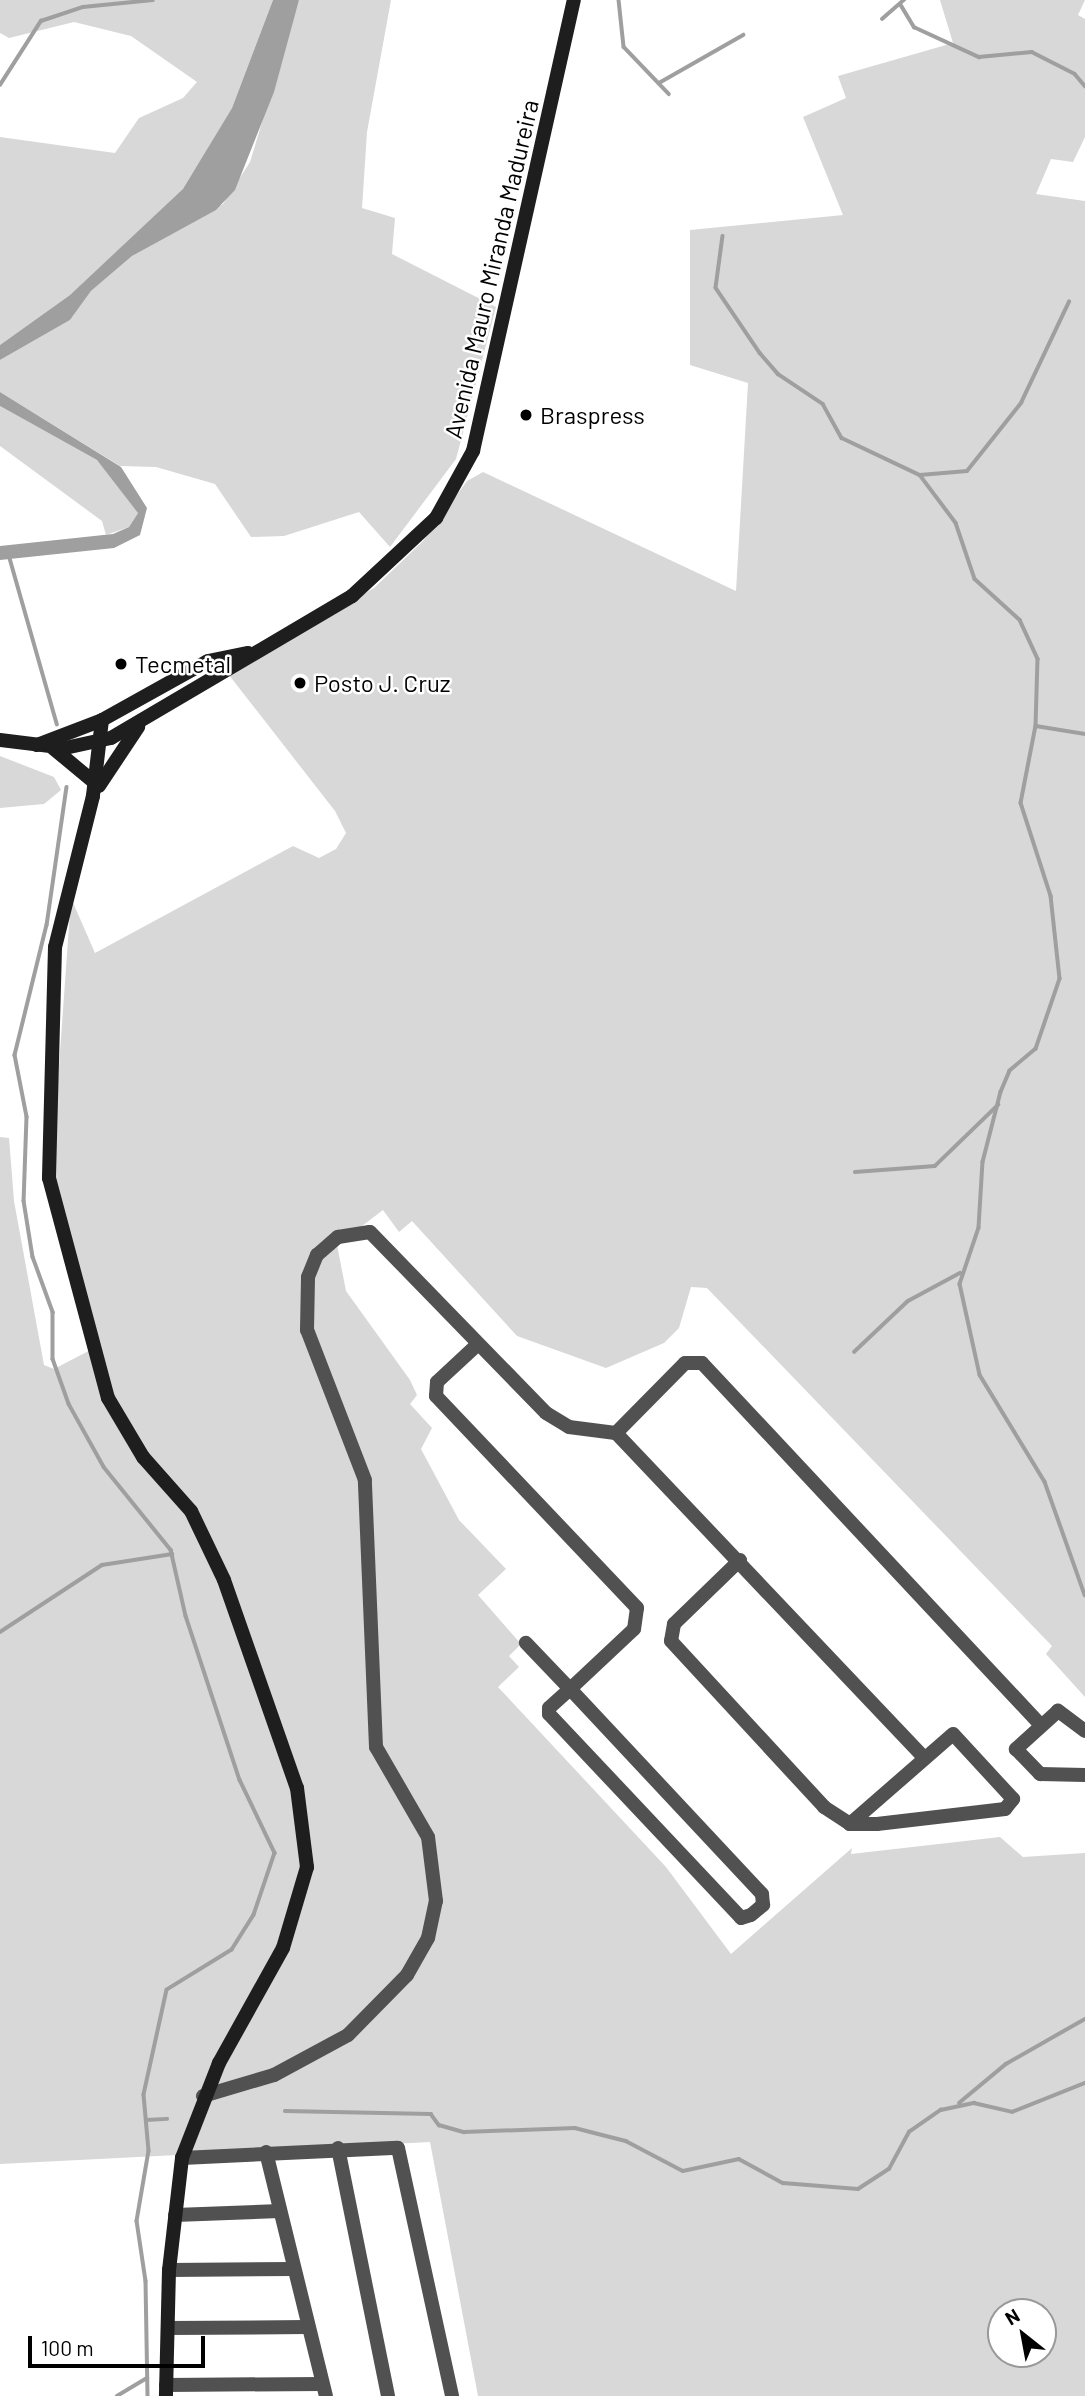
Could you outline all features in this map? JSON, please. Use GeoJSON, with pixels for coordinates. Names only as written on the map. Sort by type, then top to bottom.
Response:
{"type":"FeatureCollection","features":[{"type":"Feature","properties":{"kind":"street","name":"Avenida Mauro Miranda Madureira"},"geometry":{"type":"LineString","coordinates":[[0,740],[52,748],[101,740],[146,719],[249,653],[352,596],[397,560],[457,487],[503,335],[574,0]]}},
{"type":"Feature","properties":{"kind":"street","name":"Avenida Mauro Miranda Madureira"},"geometry":{"type":"LineString","coordinates":[[36,745],[102,720],[198,665],[249,653]]}},
{"type":"Feature","properties":{"kind":"street"},"geometry":{"type":"LineString","coordinates":[[94,789],[146,719]]}},
{"type":"Feature","properties":{"kind":"street"},"geometry":{"type":"LineString","coordinates":[[102,720],[94,789],[55,947],[49,1148],[54,1205],[108,1398],[143,1457],[209,1539],[270,1702],[305,1834],[301,1903],[203,2096],[182,2158],[169,2270],[166,2390],[324,2390],[266,2152]]}},
{"type":"Feature","properties":{"kind":"street"},"geometry":{"type":"LineString","coordinates":[[52,748],[94,789]]}},
{"type":"Feature","properties":{"kind":"street"},"geometry":{"type":"LineString","coordinates":[[203,2096],[274,2075],[348,2035],[407,1975],[428,1938],[436,1901],[428,1837],[376,1747],[369,1698],[365,1480],[307,1330],[308,1277],[317,1255],[338,1237],[370,1232],[546,1413],[569,1427],[616,1433],[740,1560],[923,1756]]}},
{"type":"Feature","properties":{"kind":"street"},"geometry":{"type":"LineString","coordinates":[[478,1344],[437,1382],[436,1396],[637,1608],[634,1629],[570,1689],[549,1714],[741,1917],[751,1915],[763,1905],[762,1894],[570,1689],[526,1643]]}},
{"type":"Feature","properties":{"kind":"street"},"geometry":{"type":"LineString","coordinates":[[616,1433],[685,1363],[702,1363],[1040,1724]]}},
{"type":"Feature","properties":{"kind":"street"},"geometry":{"type":"LineString","coordinates":[[740,1560],[674,1624],[671,1640],[824,1807],[850,1824],[1010,1804],[1011,1792],[958,1737],[947,1736],[850,1824]]}},
{"type":"Feature","properties":{"kind":"street"},"geometry":{"type":"LineString","coordinates":[[1085,1731],[1058,1711],[1040,1724],[1016,1749],[1032,1770],[1085,1775]]}},
{"type":"Feature","properties":{"kind":"street"},"geometry":{"type":"LineString","coordinates":[[182,2158],[388,2145],[401,2153],[452,2396]]}},
{"type":"Feature","properties":{"kind":"street"},"geometry":{"type":"LineString","coordinates":[[338,2148],[388,2396]]}},
{"type":"Feature","properties":{"kind":"street"},"geometry":{"type":"LineString","coordinates":[[175,2215],[280,2211]]}},
{"type":"Feature","properties":{"kind":"street"},"geometry":{"type":"LineString","coordinates":[[169,2270],[294,2269]]}},
{"type":"Feature","properties":{"kind":"street"},"geometry":{"type":"LineString","coordinates":[[168,2328],[307,2327]]}},
{"type":"Feature","properties":{"kind":"shaded area"},"geometry":{"type":"Polygon","coordinates":[[[0,0],[273,0],[232,108],[183,190],[70,295],[0,345],[0,137],[115,153],[139,118],[183,98],[197,82],[131,36],[74,22],[9,38],[0,33],[0,0]]]}},
{"type":"Feature","properties":{"kind":"shaded area"},"geometry":{"type":"Polygon","coordinates":[[[273,0],[299,0],[274,92],[235,190],[216,210],[132,256],[91,291],[70,320],[0,360],[0,345],[70,295],[183,189],[232,108],[273,0]]]}},
{"type":"Feature","properties":{"kind":"shaded area"},"geometry":{"type":"Polygon","coordinates":[[[299,0],[391,0],[367,132],[362,208],[395,218],[392,254],[496,307],[456,459],[390,547],[359,512],[284,536],[251,537],[215,484],[156,467],[120,466],[0,392],[0,360],[70,320],[91,291],[132,256],[223,204],[250,162],[299,0]]]}},
{"type":"Feature","properties":{"kind":"shaded area"},"geometry":{"type":"Polygon","coordinates":[[[940,0],[1085,0],[1078,15],[1085,19],[1085,137],[1073,162],[1051,159],[1036,194],[1085,201],[1085,1697],[1046,1654],[1052,1646],[707,1288],[691,1287],[679,1328],[664,1343],[606,1368],[517,1336],[412,1221],[399,1232],[383,1210],[337,1245],[346,1291],[410,1380],[417,1395],[410,1404],[432,1428],[421,1449],[459,1520],[506,1569],[478,1595],[521,1644],[509,1656],[519,1667],[498,1687],[666,1867],[731,1954],[852,1848],[851,1854],[1000,1837],[1023,1857],[1085,1853],[1085,2396],[478,2396],[430,2142],[0,2164],[0,1137],[9,1138],[14,1201],[44,1365],[54,1369],[100,1345],[57,1189],[53,1150],[71,898],[95,953],[293,846],[319,858],[336,849],[346,833],[335,811],[229,675],[374,588],[423,541],[467,481],[483,472],[736,591],[748,383],[690,365],[690,230],[843,215],[803,117],[846,98],[838,76],[953,43],[940,0]]]}},
{"type":"Feature","properties":{"kind":"shaded area"},"geometry":{"type":"Polygon","coordinates":[[[0,392],[121,467],[147,508],[140,535],[114,548],[0,560],[0,546],[113,534],[129,527],[138,513],[97,460],[0,406],[0,392]]]}},
{"type":"Feature","properties":{"kind":"shaded area"},"geometry":{"type":"Polygon","coordinates":[[[0,406],[97,460],[133,500],[138,513],[129,527],[106,535],[102,521],[0,446],[0,406]]]}},
{"type":"Feature","properties":{"kind":"shaded area"},"geometry":{"type":"Polygon","coordinates":[[[0,756],[54,777],[61,790],[44,804],[0,808],[0,756]]]}},
{"type":"Feature","properties":{"kind":"waterway"},"geometry":{"type":"LineString","coordinates":[[0,85],[41,21],[83,7],[153,0]]}},
{"type":"Feature","properties":{"kind":"waterway"},"geometry":{"type":"LineString","coordinates":[[619,0],[624,47],[669,94]]}},
{"type":"Feature","properties":{"kind":"waterway"},"geometry":{"type":"LineString","coordinates":[[882,19],[904,0]]}},
{"type":"Feature","properties":{"kind":"waterway"},"geometry":{"type":"LineString","coordinates":[[901,5],[914,27],[979,57],[1032,52],[1075,74],[1085,86]]}},
{"type":"Feature","properties":{"kind":"waterway"},"geometry":{"type":"LineString","coordinates":[[659,83],[743,35]]}},
{"type":"Feature","properties":{"kind":"waterway"},"geometry":{"type":"LineString","coordinates":[[723,236],[716,288],[760,353],[778,374],[823,404],[842,438],[920,475],[956,523],[975,579],[1020,620],[1038,659],[1036,726],[1021,803],[1051,896],[1060,979],[1036,1049],[1010,1071],[1001,1092],[983,1162],[979,1228],[960,1284],[980,1375],[1045,1482],[1085,1595]]}},
{"type":"Feature","properties":{"kind":"waterway"},"geometry":{"type":"LineString","coordinates":[[920,475],[967,471],[1021,403],[1069,302]]}},
{"type":"Feature","properties":{"kind":"waterway"},"geometry":{"type":"LineString","coordinates":[[9,555],[57,724]]}},
{"type":"Feature","properties":{"kind":"waterway"},"geometry":{"type":"LineString","coordinates":[[1036,726],[1085,734]]}},
{"type":"Feature","properties":{"kind":"waterway"},"geometry":{"type":"LineString","coordinates":[[67,787],[47,925],[15,1055],[27,1117],[24,1201],[33,1257],[53,1312],[53,1359],[69,1404],[104,1467],[171,1550],[186,1616],[240,1780],[275,1853],[254,1915],[232,1950],[167,1990],[144,2095],[149,2151],[137,2221],[146,2281],[148,2396]]}},
{"type":"Feature","properties":{"kind":"waterway"},"geometry":{"type":"LineString","coordinates":[[855,1172],[935,1166],[998,1105]]}},
{"type":"Feature","properties":{"kind":"waterway"},"geometry":{"type":"LineString","coordinates":[[854,1352],[908,1301],[960,1273]]}},
{"type":"Feature","properties":{"kind":"waterway"},"geometry":{"type":"LineString","coordinates":[[0,1632],[102,1565],[172,1554]]}},
{"type":"Feature","properties":{"kind":"waterway"},"geometry":{"type":"LineString","coordinates":[[959,2103],[1006,2064],[1085,2019]]}},
{"type":"Feature","properties":{"kind":"waterway"},"geometry":{"type":"LineString","coordinates":[[285,2111],[431,2114],[439,2125],[464,2132],[575,2128],[626,2141],[683,2171],[739,2159],[783,2183],[858,2189],[889,2169],[909,2132],[941,2110],[974,2103],[1012,2112],[1085,2083]]}},
{"type":"Feature","properties":{"kind":"waterway"},"geometry":{"type":"LineString","coordinates":[[146,2120],[167,2119]]}},
{"type":"Feature","properties":{"kind":"waterway"},"geometry":{"type":"LineString","coordinates":[[117,2396],[147,2378]]}},
{"type":"Feature","properties":{"kind":"place","name":"Braspress"},"geometry":{"type":"Point","coordinates":[526,415]}},
{"type":"Feature","properties":{"kind":"place","name":"Tecmetal"},"geometry":{"type":"Point","coordinates":[121,664]}},
{"type":"Feature","properties":{"kind":"place","name":"Posto J. Cruz"},"geometry":{"type":"Point","coordinates":[300,683]}}]}
